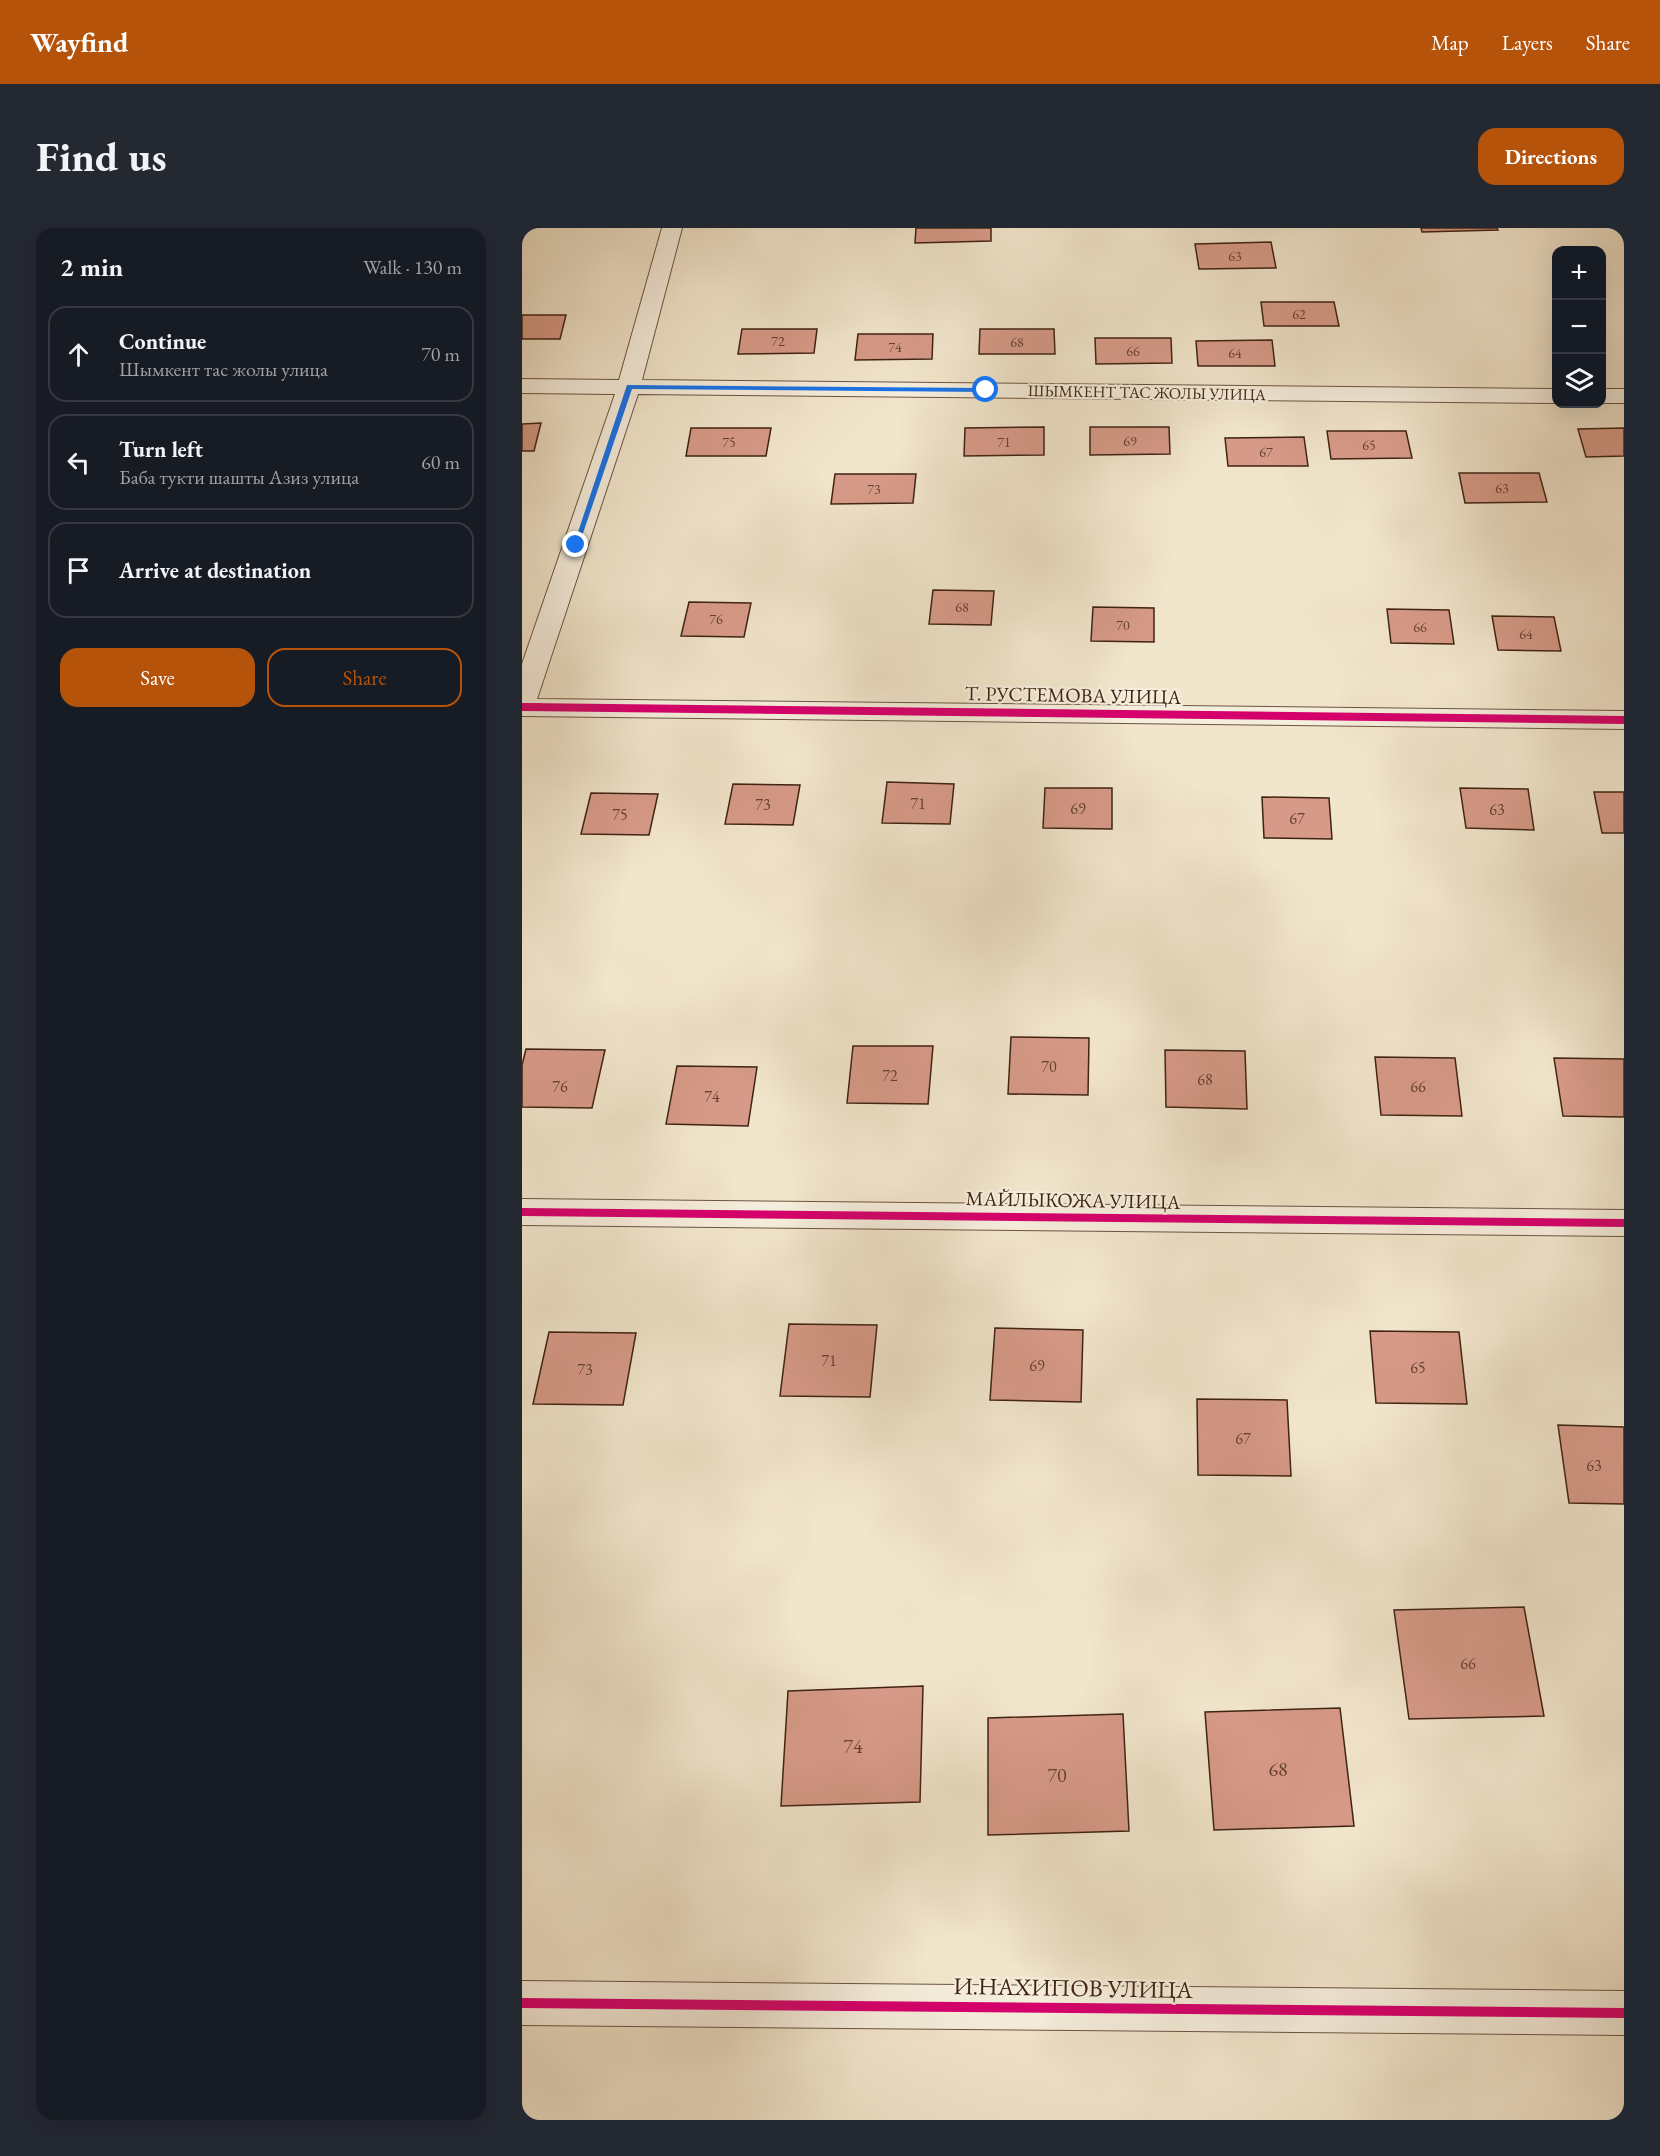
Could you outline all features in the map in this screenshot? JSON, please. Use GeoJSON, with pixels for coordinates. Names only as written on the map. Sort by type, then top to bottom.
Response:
{"type":"FeatureCollection","features":[{"type":"Feature","properties":{"kind":"street"},"geometry":{"type":"LineString","coordinates":[[522,705],[629,387],[672,228]]}},
{"type":"Feature","properties":{"kind":"street","name":"ШЫМКЕНТ ТАС ЖОЛЫ УЛИЦА"},"geometry":{"type":"LineString","coordinates":[[522,386],[1552,396]]}},
{"type":"Feature","properties":{"kind":"street"},"geometry":{"type":"LineString","coordinates":[[1606,396],[1624,396]]}},
{"type":"Feature","properties":{"kind":"street","name":"Т. РУСТЕМОВА УЛИЦА"},"geometry":{"type":"LineString","coordinates":[[522,705],[1624,720]]}},
{"type":"Feature","properties":{"kind":"street","name":"МАЙЛЫКОЖА УЛИЦА"},"geometry":{"type":"LineString","coordinates":[[522,1212],[1624,1223]]}},
{"type":"Feature","properties":{"kind":"street","name":"И.НАХИПОВ УЛИЦА"},"geometry":{"type":"LineString","coordinates":[[522,2003],[1624,2013]]}},
{"type":"Feature","properties":{"kind":"building"},"geometry":{"type":"Polygon","coordinates":[[[916,228],[991,228],[991,241],[915,243],[916,228]]]}},
{"type":"Feature","properties":{"kind":"building"},"geometry":{"type":"Polygon","coordinates":[[[1421,228],[1497,228],[1498,230],[1422,232],[1421,228]]]}},
{"type":"Feature","properties":{"kind":"building"},"geometry":{"type":"Polygon","coordinates":[[[1271,242],[1276,268],[1199,269],[1195,244],[1271,242]]]}},
{"type":"Feature","properties":{"kind":"building"},"geometry":{"type":"Polygon","coordinates":[[[1261,302],[1334,302],[1339,326],[1264,326],[1261,302]]]}},
{"type":"Feature","properties":{"kind":"building"},"geometry":{"type":"Polygon","coordinates":[[[522,315],[566,315],[560,339],[522,339],[522,315]]]}},
{"type":"Feature","properties":{"kind":"building"},"geometry":{"type":"Polygon","coordinates":[[[742,329],[817,329],[814,353],[738,354],[742,329]]]}},
{"type":"Feature","properties":{"kind":"building"},"geometry":{"type":"Polygon","coordinates":[[[980,329],[1054,329],[1055,354],[979,354],[980,329]]]}},
{"type":"Feature","properties":{"kind":"building"},"geometry":{"type":"Polygon","coordinates":[[[858,334],[933,334],[932,359],[855,360],[858,334]]]}},
{"type":"Feature","properties":{"kind":"building"},"geometry":{"type":"Polygon","coordinates":[[[1095,338],[1171,338],[1172,363],[1096,364],[1095,338]]]}},
{"type":"Feature","properties":{"kind":"building"},"geometry":{"type":"Polygon","coordinates":[[[1272,340],[1275,366],[1198,366],[1196,341],[1272,340]]]}},
{"type":"Feature","properties":{"kind":"building"},"geometry":{"type":"Polygon","coordinates":[[[541,423],[534,451],[522,451],[522,424],[541,423]]]}},
{"type":"Feature","properties":{"kind":"building"},"geometry":{"type":"Polygon","coordinates":[[[1044,427],[1044,455],[964,456],[965,428],[1044,427]]]}},
{"type":"Feature","properties":{"kind":"building"},"geometry":{"type":"Polygon","coordinates":[[[1090,427],[1169,427],[1170,454],[1090,455],[1090,427]]]}},
{"type":"Feature","properties":{"kind":"building"},"geometry":{"type":"Polygon","coordinates":[[[691,428],[771,428],[766,456],[686,456],[691,428]]]}},
{"type":"Feature","properties":{"kind":"building"},"geometry":{"type":"Polygon","coordinates":[[[1624,428],[1624,456],[1586,457],[1578,429],[1624,428]]]}},
{"type":"Feature","properties":{"kind":"building"},"geometry":{"type":"Polygon","coordinates":[[[1327,431],[1406,431],[1412,458],[1331,459],[1327,431]]]}},
{"type":"Feature","properties":{"kind":"building"},"geometry":{"type":"Polygon","coordinates":[[[1304,437],[1308,466],[1228,466],[1225,438],[1304,437]]]}},
{"type":"Feature","properties":{"kind":"building"},"geometry":{"type":"Polygon","coordinates":[[[1459,473],[1539,473],[1547,502],[1465,503],[1459,473]]]}},
{"type":"Feature","properties":{"kind":"building"},"geometry":{"type":"Polygon","coordinates":[[[835,474],[916,474],[913,503],[831,504],[835,474]]]}},
{"type":"Feature","properties":{"kind":"building"},"geometry":{"type":"Polygon","coordinates":[[[933,590],[994,591],[991,625],[929,624],[933,590]]]}},
{"type":"Feature","properties":{"kind":"building"},"geometry":{"type":"Polygon","coordinates":[[[689,602],[751,603],[744,637],[681,636],[689,602]]]}},
{"type":"Feature","properties":{"kind":"building"},"geometry":{"type":"Polygon","coordinates":[[[1093,607],[1154,608],[1154,642],[1091,641],[1093,607]]]}},
{"type":"Feature","properties":{"kind":"building"},"geometry":{"type":"Polygon","coordinates":[[[1387,609],[1449,610],[1454,644],[1391,643],[1387,609]]]}},
{"type":"Feature","properties":{"kind":"building"},"geometry":{"type":"Polygon","coordinates":[[[1492,616],[1554,617],[1561,651],[1498,650],[1492,616]]]}},
{"type":"Feature","properties":{"kind":"building"},"geometry":{"type":"Polygon","coordinates":[[[887,782],[954,784],[950,824],[882,823],[887,782]]]}},
{"type":"Feature","properties":{"kind":"building"},"geometry":{"type":"Polygon","coordinates":[[[733,784],[800,785],[793,825],[725,824],[733,784]]]}},
{"type":"Feature","properties":{"kind":"building"},"geometry":{"type":"Polygon","coordinates":[[[1045,788],[1112,788],[1112,829],[1043,828],[1045,788]]]}},
{"type":"Feature","properties":{"kind":"building"},"geometry":{"type":"Polygon","coordinates":[[[1460,788],[1528,789],[1534,830],[1466,828],[1460,788]]]}},
{"type":"Feature","properties":{"kind":"building"},"geometry":{"type":"Polygon","coordinates":[[[1594,792],[1624,792],[1624,833],[1602,833],[1594,792]]]}},
{"type":"Feature","properties":{"kind":"building"},"geometry":{"type":"Polygon","coordinates":[[[591,793],[658,794],[649,835],[581,834],[591,793]]]}},
{"type":"Feature","properties":{"kind":"building"},"geometry":{"type":"Polygon","coordinates":[[[1262,797],[1329,798],[1332,839],[1264,838],[1262,797]]]}},
{"type":"Feature","properties":{"kind":"building"},"geometry":{"type":"Polygon","coordinates":[[[1011,1037],[1089,1038],[1088,1095],[1008,1094],[1011,1037]]]}},
{"type":"Feature","properties":{"kind":"building"},"geometry":{"type":"Polygon","coordinates":[[[853,1046],[933,1046],[928,1104],[847,1103],[853,1046]]]}},
{"type":"Feature","properties":{"kind":"building"},"geometry":{"type":"Polygon","coordinates":[[[526,1049],[605,1050],[592,1108],[522,1107],[522,1065],[526,1049]]]}},
{"type":"Feature","properties":{"kind":"building"},"geometry":{"type":"Polygon","coordinates":[[[1165,1050],[1245,1051],[1247,1109],[1166,1107],[1165,1050]]]}},
{"type":"Feature","properties":{"kind":"building"},"geometry":{"type":"Polygon","coordinates":[[[1375,1057],[1455,1058],[1462,1116],[1381,1115],[1375,1057]]]}},
{"type":"Feature","properties":{"kind":"building"},"geometry":{"type":"Polygon","coordinates":[[[1554,1058],[1624,1059],[1624,1117],[1563,1116],[1554,1058]]]}},
{"type":"Feature","properties":{"kind":"building"},"geometry":{"type":"Polygon","coordinates":[[[677,1066],[757,1067],[748,1126],[666,1124],[677,1066]]]}},
{"type":"Feature","properties":{"kind":"building"},"geometry":{"type":"Polygon","coordinates":[[[789,1324],[877,1325],[870,1397],[780,1396],[789,1324]]]}},
{"type":"Feature","properties":{"kind":"building"},"geometry":{"type":"Polygon","coordinates":[[[995,1328],[1083,1330],[1081,1402],[990,1400],[995,1328]]]}},
{"type":"Feature","properties":{"kind":"building"},"geometry":{"type":"Polygon","coordinates":[[[1370,1331],[1459,1332],[1467,1404],[1376,1403],[1370,1331]]]}},
{"type":"Feature","properties":{"kind":"building"},"geometry":{"type":"Polygon","coordinates":[[[549,1332],[636,1333],[623,1405],[533,1404],[549,1332]]]}},
{"type":"Feature","properties":{"kind":"building"},"geometry":{"type":"Polygon","coordinates":[[[1197,1399],[1287,1400],[1291,1476],[1198,1475],[1197,1399]]]}},
{"type":"Feature","properties":{"kind":"building"},"geometry":{"type":"Polygon","coordinates":[[[1558,1425],[1624,1427],[1624,1504],[1569,1503],[1558,1425]]]}},
{"type":"Feature","properties":{"kind":"building"},"geometry":{"type":"Polygon","coordinates":[[[1524,1607],[1544,1716],[1409,1719],[1394,1610],[1524,1607]]]}},
{"type":"Feature","properties":{"kind":"building"},"geometry":{"type":"Polygon","coordinates":[[[923,1686],[920,1802],[781,1806],[788,1691],[923,1686]]]}},
{"type":"Feature","properties":{"kind":"building"},"geometry":{"type":"Polygon","coordinates":[[[1340,1708],[1354,1826],[1214,1830],[1205,1712],[1340,1708]]]}},
{"type":"Feature","properties":{"kind":"building"},"geometry":{"type":"Polygon","coordinates":[[[1123,1714],[1129,1831],[988,1835],[988,1718],[1123,1714]]]}},
{"type":"Feature","properties":{"kind":"cycle path"},"geometry":{"type":"LineString","coordinates":[[522,707],[1624,720]]}},
{"type":"Feature","properties":{"kind":"cycle path"},"geometry":{"type":"LineString","coordinates":[[522,1212],[1624,1223]]}},
{"type":"Feature","properties":{"kind":"cycle path"},"geometry":{"type":"LineString","coordinates":[[522,2003],[1624,2013]]}},
{"type":"Feature","properties":{"kind":"route"},"geometry":{"type":"LineString","coordinates":[[576,545],[629,387],[986,390]]}}]}
